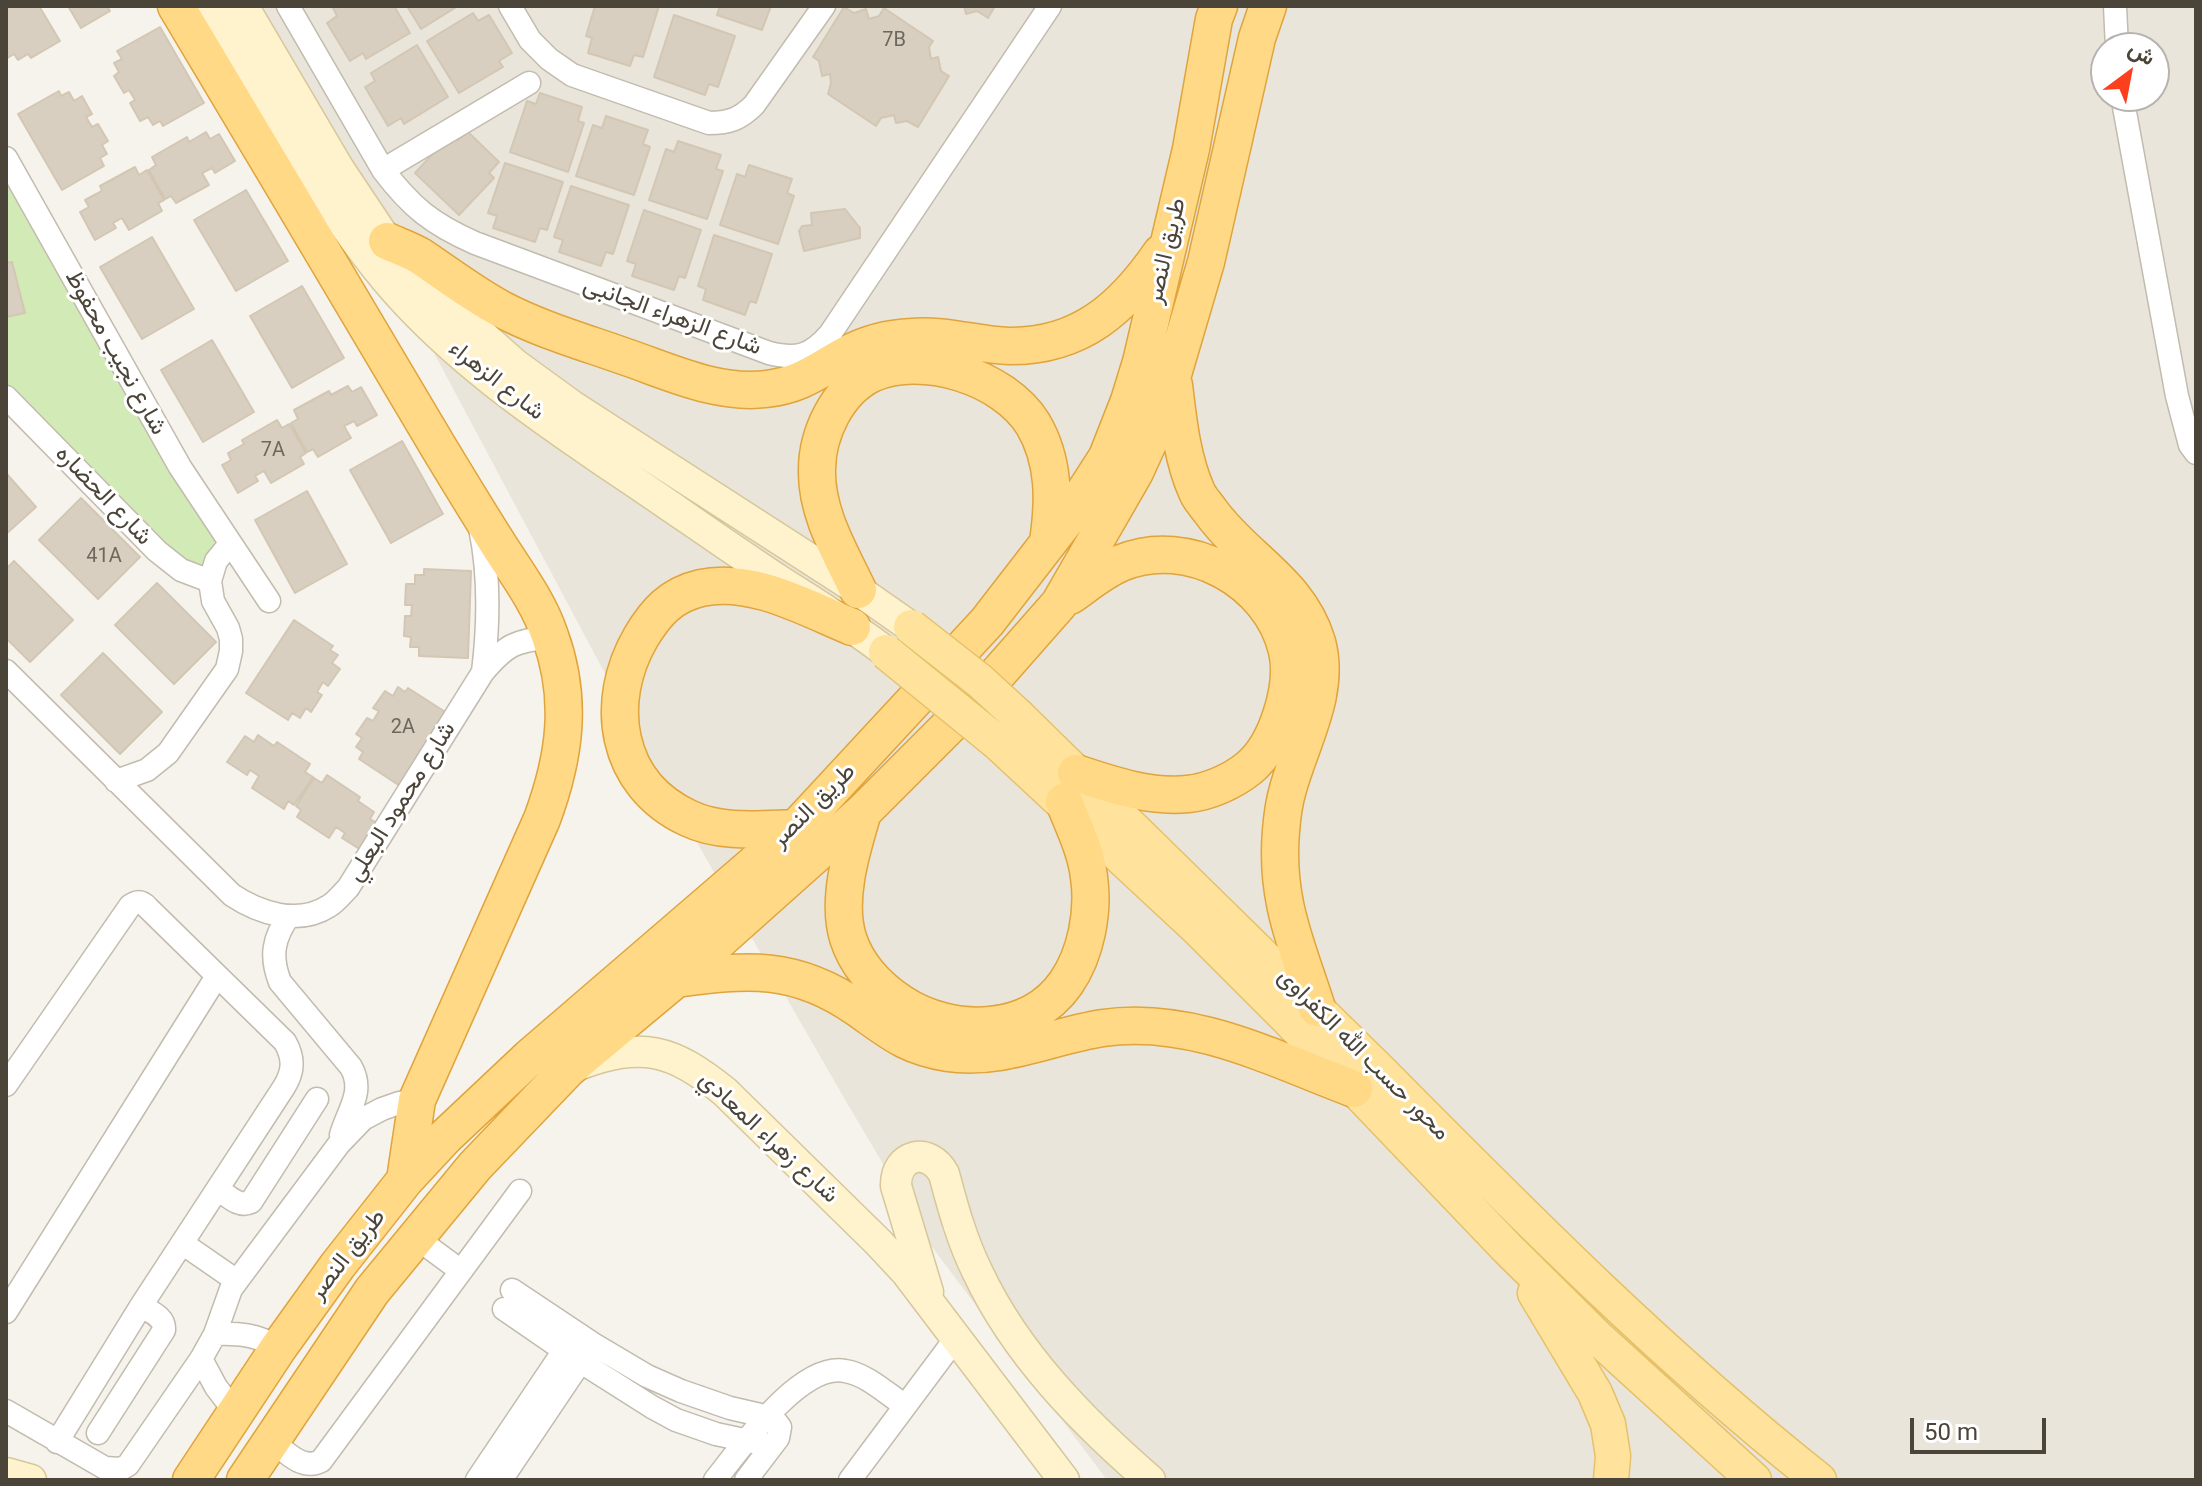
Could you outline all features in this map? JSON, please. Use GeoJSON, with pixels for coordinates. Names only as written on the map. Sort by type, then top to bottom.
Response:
{"type":"FeatureCollection","features":[{"type":"Feature","properties":{"kind":"highway"},"geometry":{"type":"LineString","coordinates":[[176,6],[477,511],[537,605],[551,637],[560,673],[564,710],[563,747],[555,784],[417,1100],[405,1180]]}},
{"type":"Feature","properties":{"kind":"highway","name":"طريق النصر"},"geometry":{"type":"LineString","coordinates":[[196,1474],[279,1347],[405,1180],[445,1137],[530,1057],[796,828],[987,622],[1047,548],[1107,457],[1129,401],[1191,149],[1214,19],[1219,6]]}},
{"type":"Feature","properties":{"kind":"highway","name":"طريق النصر"},"geometry":{"type":"LineString","coordinates":[[246,1479],[372,1291],[475,1166],[568,1069],[676,979],[863,812],[970,705],[1059,604],[1135,472],[1161,415],[1206,262],[1257,38],[1268,6]]}},
{"type":"Feature","properties":{"kind":"highway"},"geometry":{"type":"LineString","coordinates":[[387,241],[418,255],[501,309],[547,330],[704,384],[764,390],[803,380],[849,353],[893,339],[939,337],[1009,346],[1045,344],[1074,334],[1110,313],[1150,269],[1169,241]]}},
{"type":"Feature","properties":{"kind":"highway"},"geometry":{"type":"LineString","coordinates":[[858,590],[821,505],[817,472],[819,443],[847,392],[871,375],[897,367],[958,371],[986,382],[1012,399],[1033,425],[1046,456],[1053,488],[1047,548]]}},
{"type":"Feature","properties":{"kind":"highway"},"geometry":{"type":"LineString","coordinates":[[1173,375],[1181,431],[1197,493],[1221,526],[1281,581],[1297,600],[1309,620],[1318,645],[1320,674],[1316,708],[1287,790],[1281,831],[1280,871],[1290,929],[1317,1008]]}},
{"type":"Feature","properties":{"kind":"highway"},"geometry":{"type":"LineString","coordinates":[[863,812],[848,865],[845,901],[848,936],[864,970],[888,994],[915,1012],[943,1021],[966,1026],[988,1026],[1021,1017],[1050,999],[1066,983],[1082,950],[1090,914],[1089,878],[1070,788],[1112,785],[1150,793],[1189,794],[1222,785],[1251,767],[1271,738],[1289,685],[1287,652],[1276,622],[1258,596],[1233,576],[1205,562],[1189,557],[1155,555],[1123,562],[1059,604]]}},
{"type":"Feature","properties":{"kind":"highway"},"geometry":{"type":"LineString","coordinates":[[796,828],[720,828],[690,820],[664,805],[641,782],[627,757],[620,728],[620,701],[625,673],[654,615],[676,597],[701,588],[729,586],[755,589],[852,627]]}},
{"type":"Feature","properties":{"kind":"highway"},"geometry":{"type":"LineString","coordinates":[[676,979],[747,972],[785,975],[813,984],[840,998],[909,1042],[931,1050],[978,1056],[1104,1028],[1162,1027],[1198,1032],[1354,1089]]}},
{"type":"Feature","properties":{"kind":"main road","name":"شارع الزهراء"},"geometry":{"type":"LineString","coordinates":[[212,6],[351,235],[395,290],[444,341],[498,387],[555,428],[886,652]]}},
{"type":"Feature","properties":{"kind":"main road","name":"شارع الزهراء"},"geometry":{"type":"LineString","coordinates":[[243,6],[339,169],[387,241],[465,320],[516,365],[560,397],[911,627]]}},
{"type":"Feature","properties":{"kind":"main road","name":"محور حسب الله الكفراوى"},"geometry":{"type":"LineString","coordinates":[[911,627],[969,672],[1017,715],[1070,788],[1207,939],[1289,1020],[1507,1248],[1597,1337],[1754,1480]]}},
{"type":"Feature","properties":{"kind":"main road","name":"محور حسب الله الكفراوى"},"geometry":{"type":"LineString","coordinates":[[886,652],[998,743],[1070,788],[1317,1008],[1627,1315],[1819,1480]]}},
{"type":"Feature","properties":{"kind":"main road","name":"شارع زهراء المعادي"},"geometry":{"type":"LineString","coordinates":[[568,1069],[605,1055],[653,1051],[679,1060],[725,1092],[878,1242],[931,1304],[1064,1480]]}},
{"type":"Feature","properties":{"kind":"main road","name":"شارع زهراء المعادي"},"geometry":{"type":"LineString","coordinates":[[931,1304],[896,1186],[899,1168],[914,1157],[932,1160],[944,1174],[959,1229],[978,1273],[1001,1316],[1028,1355],[1093,1427],[1150,1480]]}},
{"type":"Feature","properties":{"kind":"main road"},"geometry":{"type":"LineString","coordinates":[[1507,1248],[1595,1393],[1608,1424],[1613,1456],[1611,1480]]}},
{"type":"Feature","properties":{"kind":"main road"},"geometry":{"type":"LineString","coordinates":[[6,1473],[31,1480]]}},
{"type":"Feature","properties":{"kind":"main road"},"geometry":{"type":"LineString","coordinates":[[168,1480],[196,1474]]}},
{"type":"Feature","properties":{"kind":"street","name":"شارع الزهراء الجانبى"},"geometry":{"type":"LineString","coordinates":[[288,6],[383,170],[401,194],[423,214],[448,231],[786,357],[803,355],[819,347],[830,334],[1050,6]]}},
{"type":"Feature","properties":{"kind":"street"},"geometry":{"type":"LineString","coordinates":[[510,6],[530,40],[549,59],[572,75],[709,123],[726,123],[742,117],[754,105],[824,6]]}},
{"type":"Feature","properties":{"kind":"street"},"geometry":{"type":"LineString","coordinates":[[2115,6],[2116,32]]}},
{"type":"Feature","properties":{"kind":"street"},"geometry":{"type":"LineString","coordinates":[[383,170],[529,83]]}},
{"type":"Feature","properties":{"kind":"street"},"geometry":{"type":"LineString","coordinates":[[2125,112],[2177,396],[2190,445],[2196,453]]}},
{"type":"Feature","properties":{"kind":"street","name":"شارع نجيب محفوظ"},"geometry":{"type":"LineString","coordinates":[[9,171],[180,467],[269,601]]}},
{"type":"Feature","properties":{"kind":"street","name":"شارع الحضاره"},"geometry":{"type":"LineString","coordinates":[[6,397],[157,551],[181,570],[210,581]]}},
{"type":"Feature","properties":{"kind":"street","name":"شارع محمود البعلي"},"geometry":{"type":"LineString","coordinates":[[477,511],[487,588],[488,627],[483,672]]}},
{"type":"Feature","properties":{"kind":"street"},"geometry":{"type":"LineString","coordinates":[[116,781],[147,770],[168,753],[227,669],[231,639],[213,601],[210,581],[216,561],[230,544]]}},
{"type":"Feature","properties":{"kind":"street","name":"شارع محمود البعلي"},"geometry":{"type":"LineString","coordinates":[[6,671],[232,895],[249,907],[289,916],[310,914],[329,906],[348,888],[483,672],[501,652],[524,640],[551,637]]}},
{"type":"Feature","properties":{"kind":"street"},"geometry":{"type":"LineString","coordinates":[[6,1085],[130,906],[136,902],[143,903],[285,1042],[293,1064],[290,1076],[57,1442]]}},
{"type":"Feature","properties":{"kind":"street"},"geometry":{"type":"LineString","coordinates":[[289,916],[275,941],[273,955],[280,982],[351,1067],[357,1081],[356,1099],[339,1144]]}},
{"type":"Feature","properties":{"kind":"street"},"geometry":{"type":"LineString","coordinates":[[6,1312],[217,976]]}},
{"type":"Feature","properties":{"kind":"street"},"geometry":{"type":"LineString","coordinates":[[218,1189],[239,1203],[246,1205],[251,1202],[317,1099]]}},
{"type":"Feature","properties":{"kind":"street"},"geometry":{"type":"LineString","coordinates":[[6,1411],[105,1468],[121,1469],[128,1465],[201,1359],[237,1281],[339,1144],[363,1119],[399,1103],[417,1100]]}},
{"type":"Feature","properties":{"kind":"street"},"geometry":{"type":"LineString","coordinates":[[271,1440],[302,1464],[315,1465],[321,1461],[520,1191]]}},
{"type":"Feature","properties":{"kind":"street"},"geometry":{"type":"LineString","coordinates":[[415,1237],[461,1271]]}},
{"type":"Feature","properties":{"kind":"street"},"geometry":{"type":"LineString","coordinates":[[182,1243],[237,1281]]}},
{"type":"Feature","properties":{"kind":"street"},"geometry":{"type":"LineString","coordinates":[[508,1300],[578,1347],[652,1407],[676,1420],[716,1434],[772,1446]]}},
{"type":"Feature","properties":{"kind":"street"},"geometry":{"type":"LineString","coordinates":[[98,1433],[164,1330],[160,1318],[141,1306]]}},
{"type":"Feature","properties":{"kind":"street"},"geometry":{"type":"LineString","coordinates":[[215,1334],[251,1335],[279,1347]]}},
{"type":"Feature","properties":{"kind":"street"},"geometry":{"type":"LineString","coordinates":[[850,1480],[956,1338]]}},
{"type":"Feature","properties":{"kind":"street"},"geometry":{"type":"LineString","coordinates":[[578,1347],[681,1391],[774,1419],[780,1427],[778,1438],[746,1480]]}},
{"type":"Feature","properties":{"kind":"street"},"geometry":{"type":"LineString","coordinates":[[477,1480],[578,1347]]}},
{"type":"Feature","properties":{"kind":"street"},"geometry":{"type":"LineString","coordinates":[[501,1480],[578,1347]]}},
{"type":"Feature","properties":{"kind":"street"},"geometry":{"type":"LineString","coordinates":[[201,1359],[216,1387],[235,1412]]}},
{"type":"Feature","properties":{"kind":"street"},"geometry":{"type":"LineString","coordinates":[[715,1480],[765,1416],[819,1374],[837,1370],[862,1377],[904,1405]]}},
{"type":"Feature","properties":{"kind":"shaded area"},"geometry":{"type":"Polygon","coordinates":[[[239,6],[2196,6],[2196,1480],[1107,1480],[932,1247],[673,801],[329,156],[239,6]]]}},
{"type":"Feature","properties":{"kind":"green space"},"geometry":{"type":"Polygon","coordinates":[[[13,185],[219,540],[209,551],[205,570],[173,556],[6,387],[6,189],[13,185]]]}},
{"type":"Feature","properties":{"kind":"building"},"geometry":{"type":"Polygon","coordinates":[[[6,6],[39,6],[60,41],[31,58],[28,54],[18,60],[14,54],[6,59],[6,6]]]}},
{"type":"Feature","properties":{"kind":"building"},"geometry":{"type":"Polygon","coordinates":[[[68,6],[107,6],[110,11],[81,28],[68,6]]]}},
{"type":"Feature","properties":{"kind":"building"},"geometry":{"type":"Polygon","coordinates":[[[394,6],[410,33],[366,59],[363,53],[350,61],[327,23],[337,16],[333,8],[394,6]]]}},
{"type":"Feature","properties":{"kind":"building"},"geometry":{"type":"Polygon","coordinates":[[[407,6],[458,6],[421,29],[407,6]]]}},
{"type":"Feature","properties":{"kind":"building"},"geometry":{"type":"Polygon","coordinates":[[[595,6],[659,6],[643,57],[634,55],[630,66],[588,53],[592,38],[586,36],[595,6]]]}},
{"type":"Feature","properties":{"kind":"building"},"geometry":{"type":"Polygon","coordinates":[[[720,6],[771,6],[762,30],[717,15],[720,6]]]}},
{"type":"Feature","properties":{"kind":"building"},"geometry":{"type":"Polygon","coordinates":[[[964,6],[995,6],[988,18],[977,11],[966,14],[964,6]]]}},
{"type":"Feature","properties":{"kind":"building"},"geometry":{"type":"Polygon","coordinates":[[[844,7],[854,13],[866,9],[869,19],[879,16],[884,8],[933,41],[929,47],[931,59],[938,57],[941,71],[949,76],[918,127],[907,121],[896,123],[894,115],[881,118],[876,126],[828,94],[830,74],[822,76],[819,61],[813,57],[844,7]]]}},
{"type":"Feature","properties":{"kind":"building"},"geometry":{"type":"Polygon","coordinates":[[[473,13],[478,21],[489,15],[512,53],[499,61],[503,67],[459,93],[427,41],[473,13]]]}},
{"type":"Feature","properties":{"kind":"building"},"geometry":{"type":"Polygon","coordinates":[[[674,15],[735,36],[718,87],[709,84],[705,95],[654,77],[674,15]]]}},
{"type":"Feature","properties":{"kind":"building"},"geometry":{"type":"Polygon","coordinates":[[[160,27],[204,103],[163,126],[160,121],[153,125],[148,117],[140,121],[130,103],[135,100],[129,90],[124,93],[114,76],[119,72],[114,63],[122,59],[117,51],[160,27]]]}},
{"type":"Feature","properties":{"kind":"building"},"geometry":{"type":"Polygon","coordinates":[[[417,45],[448,97],[404,124],[401,118],[388,126],[365,87],[375,81],[371,73],[417,45]]]}},
{"type":"Feature","properties":{"kind":"building"},"geometry":{"type":"Polygon","coordinates":[[[59,91],[61,96],[69,92],[74,101],[82,96],[92,114],[86,117],[92,127],[98,124],[108,141],[102,145],[107,154],[100,158],[104,166],[62,190],[18,114],[59,91]]]}},
{"type":"Feature","properties":{"kind":"building"},"geometry":{"type":"Polygon","coordinates":[[[540,93],[582,107],[578,121],[584,123],[568,172],[510,152],[527,101],[536,104],[540,93]]]}},
{"type":"Feature","properties":{"kind":"building"},"geometry":{"type":"Polygon","coordinates":[[[606,116],[648,130],[643,144],[650,147],[634,195],[576,176],[593,125],[602,128],[606,116]]]}},
{"type":"Feature","properties":{"kind":"building"},"geometry":{"type":"Polygon","coordinates":[[[467,131],[499,162],[489,173],[494,178],[459,215],[415,173],[451,134],[458,140],[467,131]]]}},
{"type":"Feature","properties":{"kind":"building"},"geometry":{"type":"Polygon","coordinates":[[[206,132],[210,139],[219,134],[235,161],[215,173],[212,168],[202,173],[209,185],[176,203],[171,196],[165,199],[149,170],[156,165],[152,157],[187,137],[189,142],[206,132]]]}},
{"type":"Feature","properties":{"kind":"building"},"geometry":{"type":"Polygon","coordinates":[[[678,141],[721,155],[716,169],[723,171],[707,219],[649,200],[666,149],[674,152],[678,141]]]}},
{"type":"Feature","properties":{"kind":"building"},"geometry":{"type":"Polygon","coordinates":[[[505,163],[563,182],[547,230],[540,228],[535,242],[493,228],[497,216],[488,213],[505,163]]]}},
{"type":"Feature","properties":{"kind":"building"},"geometry":{"type":"Polygon","coordinates":[[[749,165],[792,179],[787,193],[794,196],[778,244],[720,225],[737,174],[745,177],[749,165]]]}},
{"type":"Feature","properties":{"kind":"building"},"geometry":{"type":"Polygon","coordinates":[[[135,167],[139,175],[147,170],[164,200],[158,203],[162,211],[129,230],[122,218],[113,223],[116,228],[95,240],[80,212],[89,207],[85,200],[102,191],[100,186],[135,167]]]}},
{"type":"Feature","properties":{"kind":"building"},"geometry":{"type":"Polygon","coordinates":[[[571,186],[629,205],[613,254],[606,252],[601,266],[559,252],[563,240],[554,237],[571,186]]]}},
{"type":"Feature","properties":{"kind":"building"},"geometry":{"type":"Polygon","coordinates":[[[246,190],[288,261],[236,291],[194,220],[246,190]]]}},
{"type":"Feature","properties":{"kind":"building"},"geometry":{"type":"Polygon","coordinates":[[[845,209],[860,228],[860,238],[804,251],[799,231],[802,226],[812,225],[811,213],[845,209]]]}},
{"type":"Feature","properties":{"kind":"building"},"geometry":{"type":"Polygon","coordinates":[[[644,210],[701,230],[685,278],[679,276],[674,290],[632,276],[636,264],[627,261],[644,210]]]}},
{"type":"Feature","properties":{"kind":"building"},"geometry":{"type":"Polygon","coordinates":[[[714,235],[772,254],[756,303],[750,301],[745,315],[703,300],[706,289],[698,286],[714,235]]]}},
{"type":"Feature","properties":{"kind":"building"},"geometry":{"type":"Polygon","coordinates":[[[152,237],[194,309],[142,339],[100,267],[152,237]]]}},
{"type":"Feature","properties":{"kind":"building"},"geometry":{"type":"Polygon","coordinates":[[[12,262],[25,313],[6,317],[6,263],[12,262]]]}},
{"type":"Feature","properties":{"kind":"building"},"geometry":{"type":"Polygon","coordinates":[[[302,286],[344,358],[292,388],[250,316],[302,286]]]}},
{"type":"Feature","properties":{"kind":"building"},"geometry":{"type":"Polygon","coordinates":[[[212,340],[254,412],[203,442],[161,370],[212,340]]]}},
{"type":"Feature","properties":{"kind":"building"},"geometry":{"type":"Polygon","coordinates":[[[348,386],[352,392],[361,387],[377,415],[357,426],[354,421],[344,426],[351,438],[318,457],[313,449],[307,452],[291,423],[298,419],[294,410],[329,391],[331,395],[348,386]]]}},
{"type":"Feature","properties":{"kind":"building"},"geometry":{"type":"Polygon","coordinates":[[[277,420],[282,428],[289,424],[306,453],[300,457],[304,464],[271,483],[264,471],[255,476],[258,481],[238,493],[222,465],[231,460],[228,453],[244,444],[242,440],[277,420]]]}},
{"type":"Feature","properties":{"kind":"building"},"geometry":{"type":"Polygon","coordinates":[[[402,441],[443,514],[391,543],[350,470],[402,441]]]}},
{"type":"Feature","properties":{"kind":"building"},"geometry":{"type":"Polygon","coordinates":[[[6,473],[36,507],[6,534],[6,473]]]}},
{"type":"Feature","properties":{"kind":"building"},"geometry":{"type":"Polygon","coordinates":[[[307,491],[347,564],[295,593],[255,520],[307,491]]]}},
{"type":"Feature","properties":{"kind":"building"},"geometry":{"type":"Polygon","coordinates":[[[81,498],[140,557],[98,599],[39,540],[81,498]]]}},
{"type":"Feature","properties":{"kind":"building"},"geometry":{"type":"Polygon","coordinates":[[[14,561],[73,620],[30,662],[6,638],[6,569],[14,561]]]}},
{"type":"Feature","properties":{"kind":"building"},"geometry":{"type":"Polygon","coordinates":[[[424,569],[471,571],[468,658],[419,656],[419,647],[410,647],[411,637],[404,636],[405,616],[411,616],[412,605],[405,605],[406,584],[415,584],[415,575],[424,575],[424,569]]]}},
{"type":"Feature","properties":{"kind":"building"},"geometry":{"type":"Polygon","coordinates":[[[157,583],[216,642],[174,684],[115,625],[157,583]]]}},
{"type":"Feature","properties":{"kind":"building"},"geometry":{"type":"Polygon","coordinates":[[[294,620],[333,646],[330,650],[338,655],[332,663],[340,669],[328,686],[323,682],[317,692],[322,695],[311,712],[306,708],[300,718],[292,713],[288,720],[246,693],[294,620]]]}},
{"type":"Feature","properties":{"kind":"building"},"geometry":{"type":"Polygon","coordinates":[[[103,653],[162,712],[120,754],[61,695],[103,653]]]}},
{"type":"Feature","properties":{"kind":"building"},"geometry":{"type":"Polygon","coordinates":[[[398,687],[405,692],[408,688],[447,713],[400,786],[359,759],[363,752],[356,747],[362,738],[356,734],[367,718],[373,721],[379,711],[373,708],[385,691],[393,696],[398,687]]]}},
{"type":"Feature","properties":{"kind":"building"},"geometry":{"type":"Polygon","coordinates":[[[258,735],[274,746],[277,742],[310,764],[305,772],[313,777],[294,805],[288,801],[284,809],[252,788],[259,776],[250,770],[247,775],[227,762],[245,736],[254,742],[258,735]]]}},
{"type":"Feature","properties":{"kind":"building"},"geometry":{"type":"Polygon","coordinates":[[[327,775],[360,797],[358,801],[374,812],[370,819],[379,824],[361,850],[342,838],[345,833],[336,827],[329,838],[297,817],[301,810],[296,806],[314,778],[322,783],[327,775]]]}}]}
